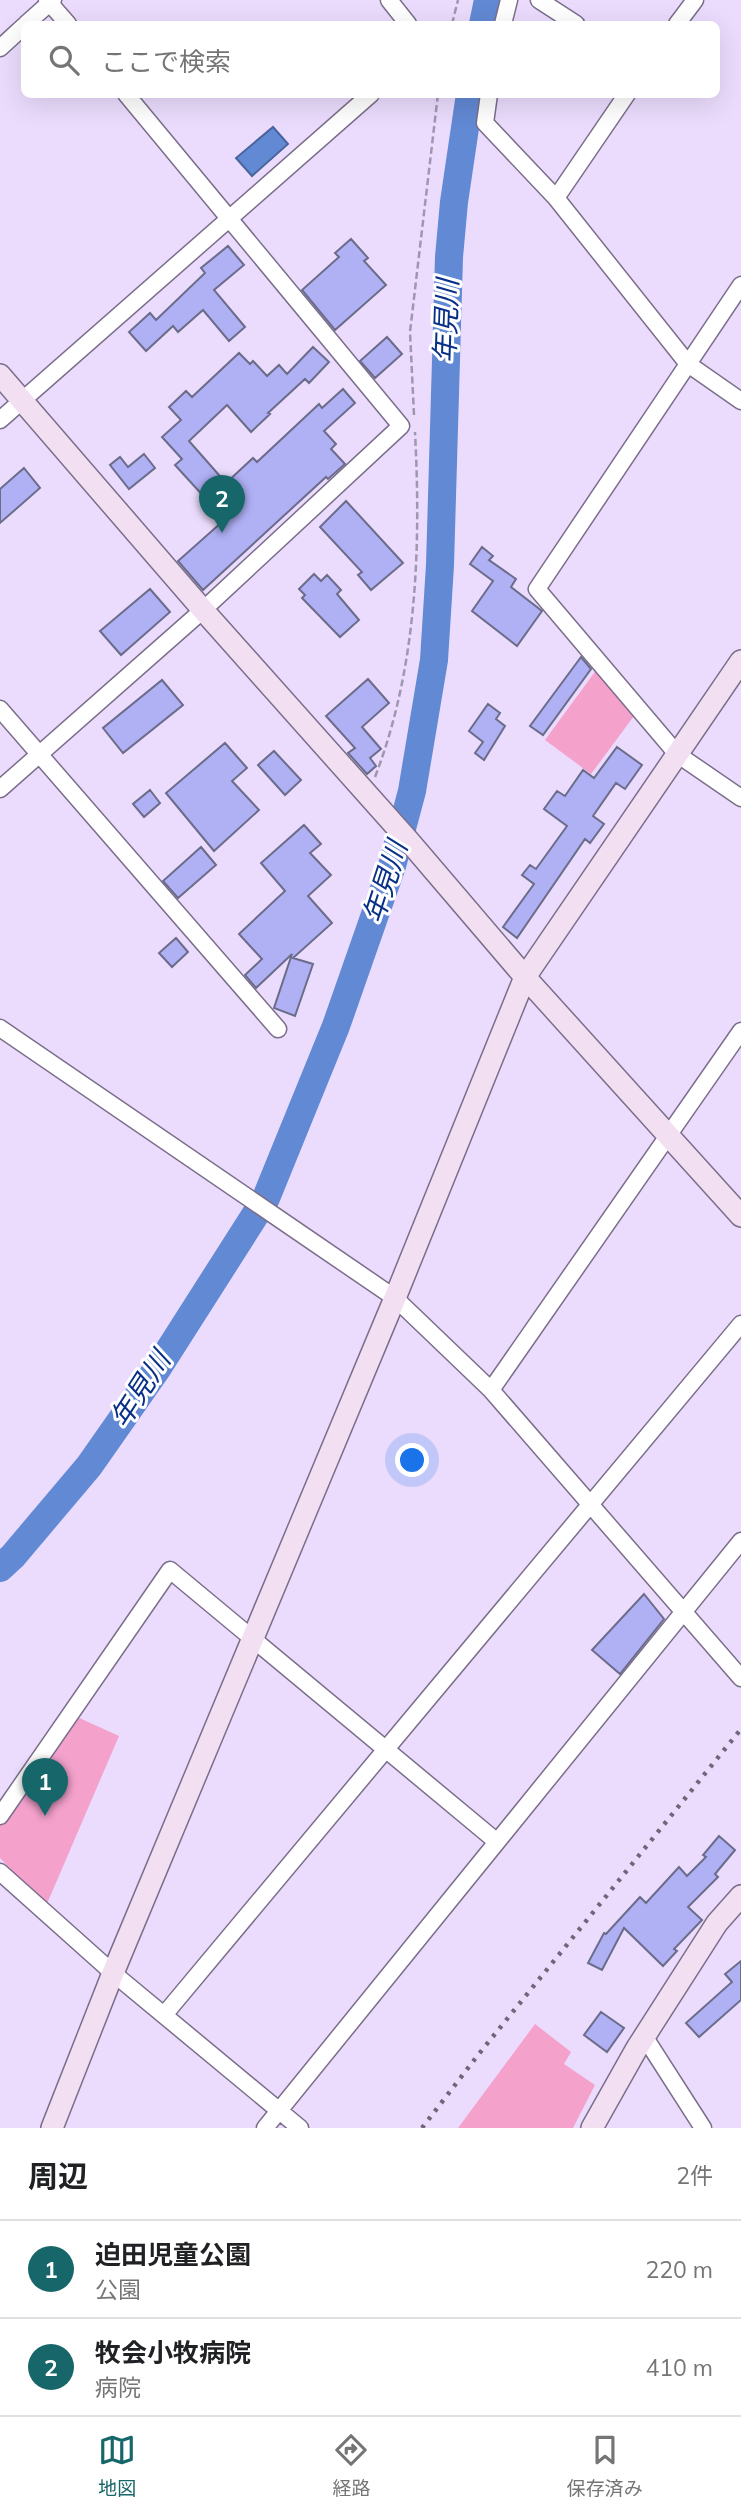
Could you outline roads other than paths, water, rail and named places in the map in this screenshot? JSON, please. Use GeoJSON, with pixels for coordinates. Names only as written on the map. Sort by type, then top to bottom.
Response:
{"type":"FeatureCollection","features":[{"type":"Feature","properties":{"kind":"street"},"geometry":{"type":"LineString","coordinates":[[388,0],[406,21]]}},
{"type":"Feature","properties":{"kind":"street"},"geometry":{"type":"LineString","coordinates":[[504,21],[509,0]]}},
{"type":"Feature","properties":{"kind":"street"},"geometry":{"type":"LineString","coordinates":[[539,0],[571,21]]}},
{"type":"Feature","properties":{"kind":"street"},"geometry":{"type":"LineString","coordinates":[[679,21],[695,0]]}},
{"type":"Feature","properties":{"kind":"street"},"geometry":{"type":"LineString","coordinates":[[29,21],[50,1],[66,21]]}},
{"type":"Feature","properties":{"kind":"street"},"geometry":{"type":"LineString","coordinates":[[0,48],[21,29]]}},
{"type":"Feature","properties":{"kind":"street"},"geometry":{"type":"LineString","coordinates":[[0,789],[203,610],[401,426],[130,98]]}},
{"type":"Feature","properties":{"kind":"street"},"geometry":{"type":"LineString","coordinates":[[0,419],[366,98]]}},
{"type":"Feature","properties":{"kind":"street"},"geometry":{"type":"LineString","coordinates":[[488,98],[485,122],[556,198],[688,364],[741,401]]}},
{"type":"Feature","properties":{"kind":"street"},"geometry":{"type":"LineString","coordinates":[[556,198],[624,98]]}},
{"type":"Feature","properties":{"kind":"street"},"geometry":{"type":"LineString","coordinates":[[741,285],[537,589],[677,754],[741,798]]}},
{"type":"Feature","properties":{"kind":"street"},"geometry":{"type":"LineString","coordinates":[[0,375],[526,977],[741,1216]]}},
{"type":"Feature","properties":{"kind":"street"},"geometry":{"type":"LineString","coordinates":[[52,2128],[113,1973],[526,977],[741,661]]}},
{"type":"Feature","properties":{"kind":"street"},"geometry":{"type":"LineString","coordinates":[[0,709],[278,1029]]}},
{"type":"Feature","properties":{"kind":"street"},"geometry":{"type":"LineString","coordinates":[[0,1028],[395,1298],[491,1390],[741,1678]]}},
{"type":"Feature","properties":{"kind":"street"},"geometry":{"type":"LineString","coordinates":[[491,1390],[741,1031]]}},
{"type":"Feature","properties":{"kind":"street"},"geometry":{"type":"LineString","coordinates":[[164,2015],[741,1324]]}},
{"type":"Feature","properties":{"kind":"street"},"geometry":{"type":"LineString","coordinates":[[265,2128],[741,1541]]}},
{"type":"Feature","properties":{"kind":"street"},"geometry":{"type":"LineString","coordinates":[[0,1816],[170,1570],[496,1842]]}},
{"type":"Feature","properties":{"kind":"street"},"geometry":{"type":"LineString","coordinates":[[0,1872],[113,1973],[300,2128]]}},
{"type":"Feature","properties":{"kind":"street"},"geometry":{"type":"LineString","coordinates":[[592,2128],[645,2036],[717,1923],[741,1896]]}},
{"type":"Feature","properties":{"kind":"street"},"geometry":{"type":"LineString","coordinates":[[645,2036],[703,2128]]}},
{"type":"Feature","properties":{"kind":"water"},"geometry":{"type":"Polygon","coordinates":[[[273,127],[288,144],[252,176],[236,158],[273,127]]]}},
{"type":"Feature","properties":{"kind":"waterway","name":"年見川"},"geometry":{"type":"LineString","coordinates":[[484,21],[488,0]]}},
{"type":"Feature","properties":{"kind":"waterway","name":"年見川"},"geometry":{"type":"LineString","coordinates":[[0,1568],[89,1466],[157,1369],[266,1198],[336,1026],[392,866],[412,791],[434,660],[440,565],[449,257],[469,98]]}},
{"type":"Feature","properties":{"kind":"railway"},"geometry":{"type":"LineString","coordinates":[[422,2128],[741,1729]]}},
{"type":"Feature","properties":{"kind":"place","name":"牧会小牧病院"},"geometry":{"type":"Point","coordinates":[222,533]}},
{"type":"Feature","properties":{"kind":"place","name":"迫田児童公園"},"geometry":{"type":"Point","coordinates":[45,1816]}}]}
